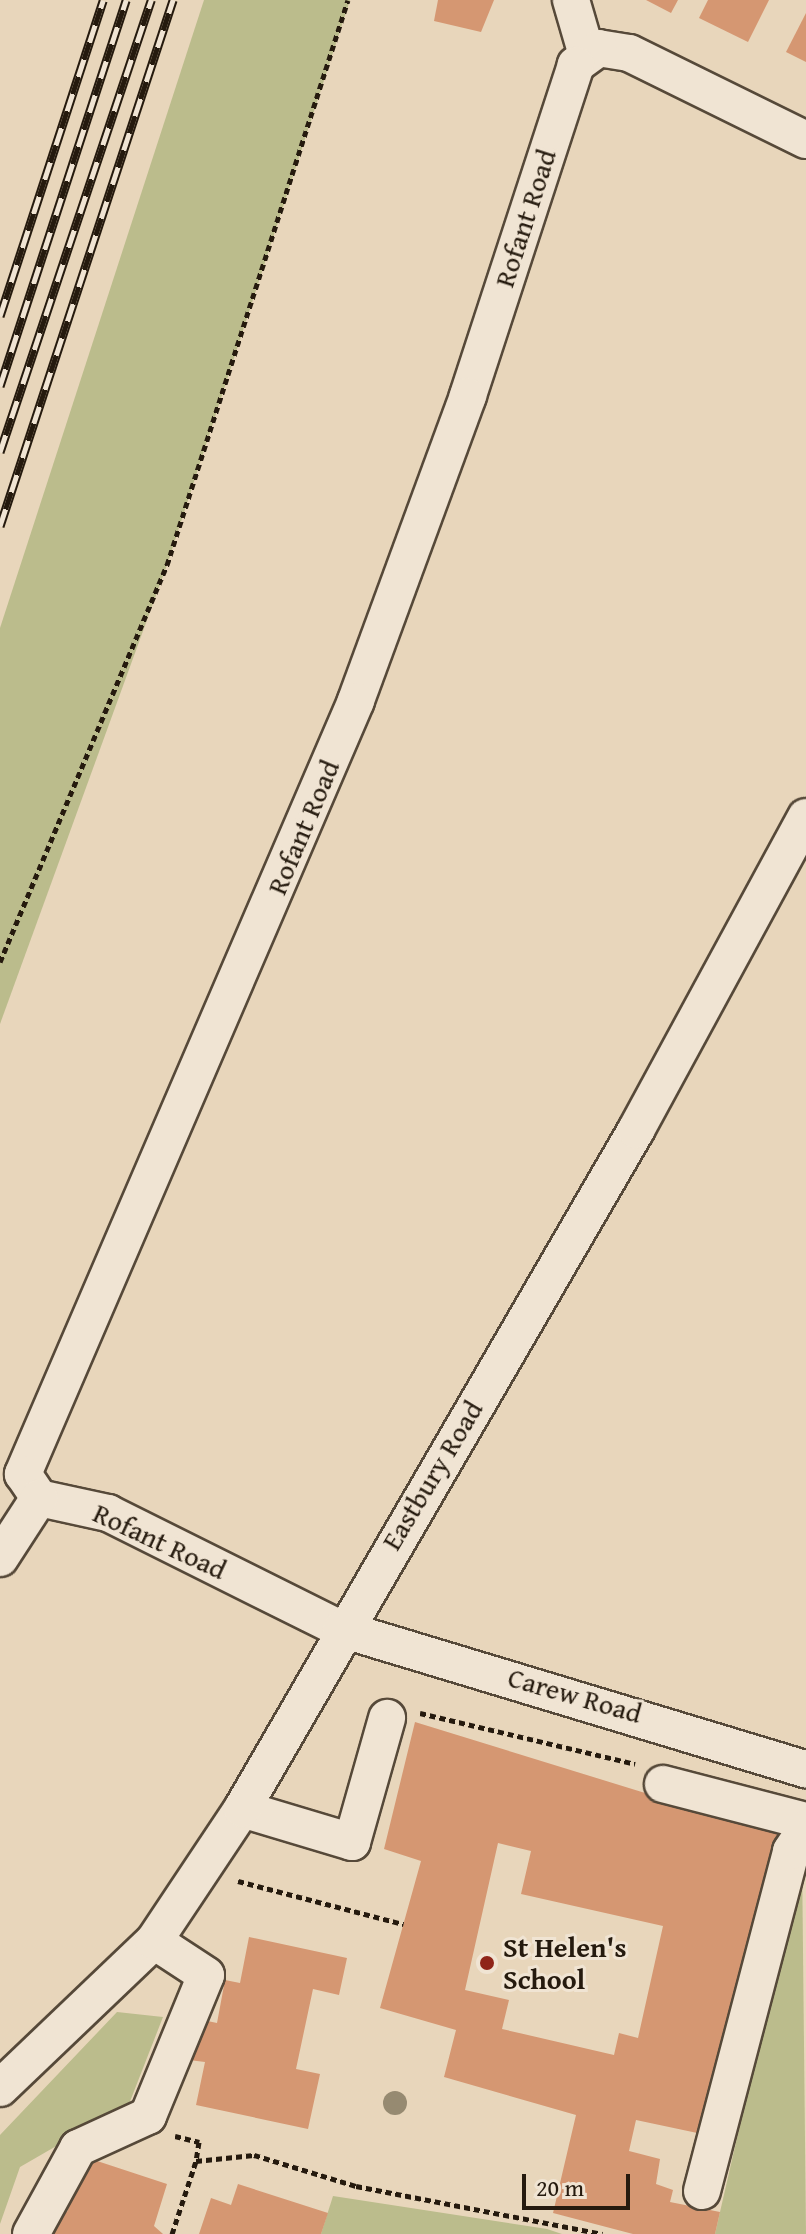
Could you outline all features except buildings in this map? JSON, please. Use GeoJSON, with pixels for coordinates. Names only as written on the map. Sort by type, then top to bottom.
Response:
{"type":"FeatureCollection","features":[{"type":"Feature","properties":{"kind":"street"},"geometry":{"type":"LineString","coordinates":[[571,0],[587,55],[599,48],[629,53],[806,140]]}},
{"type":"Feature","properties":{"kind":"street","name":"Rofant Road"},"geometry":{"type":"LineString","coordinates":[[341,1629],[108,1513],[39,1498],[23,1474],[25,1462],[356,701],[468,396],[567,86],[587,55]]}},
{"type":"Feature","properties":{"kind":"street","name":"Eastbury Road"},"geometry":{"type":"LineString","coordinates":[[0,2088],[154,1941],[242,1809],[341,1629],[636,1130],[806,817]]}},
{"type":"Feature","properties":{"kind":"street"},"geometry":{"type":"LineString","coordinates":[[0,1558],[39,1498]]}},
{"type":"Feature","properties":{"kind":"street","name":"Carew Road"},"geometry":{"type":"LineString","coordinates":[[341,1629],[692,1729],[806,1769]]}},
{"type":"Feature","properties":{"kind":"street"},"geometry":{"type":"LineString","coordinates":[[242,1809],[352,1842],[387,1718]]}},
{"type":"Feature","properties":{"kind":"street"},"geometry":{"type":"LineString","coordinates":[[663,1784],[806,1821]]}},
{"type":"Feature","properties":{"kind":"street"},"geometry":{"type":"LineString","coordinates":[[702,2191],[791,1851],[806,1829]]}},
{"type":"Feature","properties":{"kind":"street"},"geometry":{"type":"LineString","coordinates":[[31,2234],[78,2148],[148,2116],[206,1975],[154,1941]]}},
{"type":"Feature","properties":{"kind":"path"},"geometry":{"type":"LineString","coordinates":[[0,962],[167,565],[348,0]]}},
{"type":"Feature","properties":{"kind":"path"},"geometry":{"type":"LineString","coordinates":[[387,1718],[417,1712],[641,1766],[663,1784]]}},
{"type":"Feature","properties":{"kind":"path"},"geometry":{"type":"LineString","coordinates":[[200,1872],[403,1924]]}},
{"type":"Feature","properties":{"kind":"path"},"geometry":{"type":"LineString","coordinates":[[172,2234],[196,2161],[254,2155],[356,2186],[602,2234]]}},
{"type":"Feature","properties":{"kind":"green space"},"geometry":{"type":"Polygon","coordinates":[[[204,0],[350,0],[167,565],[0,1024],[0,628],[204,0]]]}},
{"type":"Feature","properties":{"kind":"green space"},"geometry":{"type":"Polygon","coordinates":[[[802,1855],[806,2234],[715,2234],[720,2212],[802,1855]]]}},
{"type":"Feature","properties":{"kind":"green space"},"geometry":{"type":"Polygon","coordinates":[[[117,2012],[163,2017],[129,2104],[20,2167],[0,2224],[0,2135],[117,2012]]]}},
{"type":"Feature","properties":{"kind":"green space"},"geometry":{"type":"Polygon","coordinates":[[[333,2196],[547,2229],[562,2234],[321,2234],[333,2196]]]}},
{"type":"Feature","properties":{"kind":"railway"},"geometry":{"type":"LineString","coordinates":[[0,316],[103,0]]}},
{"type":"Feature","properties":{"kind":"railway"},"geometry":{"type":"LineString","coordinates":[[0,386],[126,0]]}},
{"type":"Feature","properties":{"kind":"railway"},"geometry":{"type":"LineString","coordinates":[[0,452],[151,0]]}},
{"type":"Feature","properties":{"kind":"railway"},"geometry":{"type":"LineString","coordinates":[[0,526],[173,0]]}},
{"type":"Feature","properties":{"kind":"place","name":"St Helen's School"},"geometry":{"type":"Point","coordinates":[487,1963]}}]}
